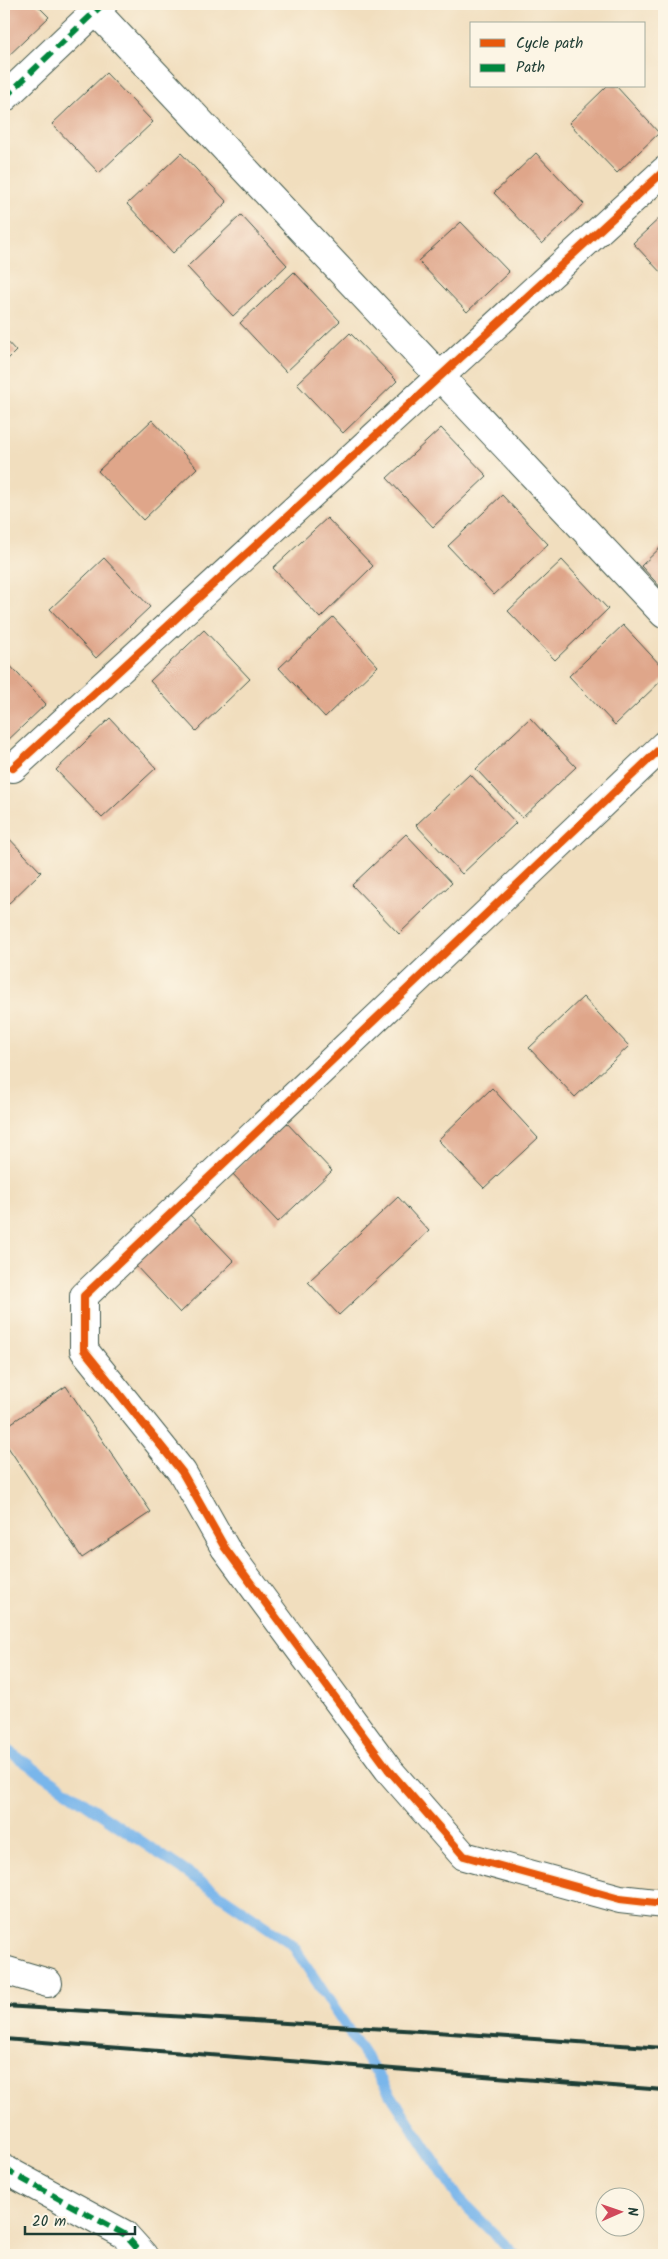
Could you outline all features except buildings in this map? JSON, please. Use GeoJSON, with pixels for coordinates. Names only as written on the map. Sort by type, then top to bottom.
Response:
{"type":"FeatureCollection","features":[{"type":"Feature","properties":{"kind":"street"},"geometry":{"type":"LineString","coordinates":[[4,98],[96,6],[440,378],[664,614]]}},
{"type":"Feature","properties":{"kind":"street"},"geometry":{"type":"LineString","coordinates":[[13,768],[664,171]]}},
{"type":"Feature","properties":{"kind":"street"},"geometry":{"type":"LineString","coordinates":[[664,745],[84,1296],[84,1350],[182,1472],[225,1548],[388,1769],[464,1856],[620,1899],[664,1904]]}},
{"type":"Feature","properties":{"kind":"street"},"geometry":{"type":"LineString","coordinates":[[4,1970],[48,1983]]}},
{"type":"Feature","properties":{"kind":"street"},"geometry":{"type":"LineString","coordinates":[[4,2169],[124,2234],[143,2255]]}},
{"type":"Feature","properties":{"kind":"waterway"},"geometry":{"type":"LineString","coordinates":[[4,1748],[292,1944],[459,2199],[515,2255]]}},
{"type":"Feature","properties":{"kind":"railway"},"geometry":{"type":"LineString","coordinates":[[4,2006],[664,2048]]}},
{"type":"Feature","properties":{"kind":"railway"},"geometry":{"type":"LineString","coordinates":[[4,2039],[664,2090]]}},
{"type":"Feature","properties":{"kind":"marked path"},"geometry":{"type":"LineString","coordinates":[[4,98],[103,4]]}},
{"type":"Feature","properties":{"kind":"marked path"},"geometry":{"type":"LineString","coordinates":[[4,2169],[124,2234],[143,2255]]}},
{"type":"Feature","properties":{"kind":"cycle path"},"geometry":{"type":"LineString","coordinates":[[13,768],[664,171]]}},
{"type":"Feature","properties":{"kind":"cycle path"},"geometry":{"type":"LineString","coordinates":[[664,745],[84,1296],[84,1350],[182,1472],[225,1548],[388,1769],[464,1856],[620,1899],[664,1904]]}}]}
